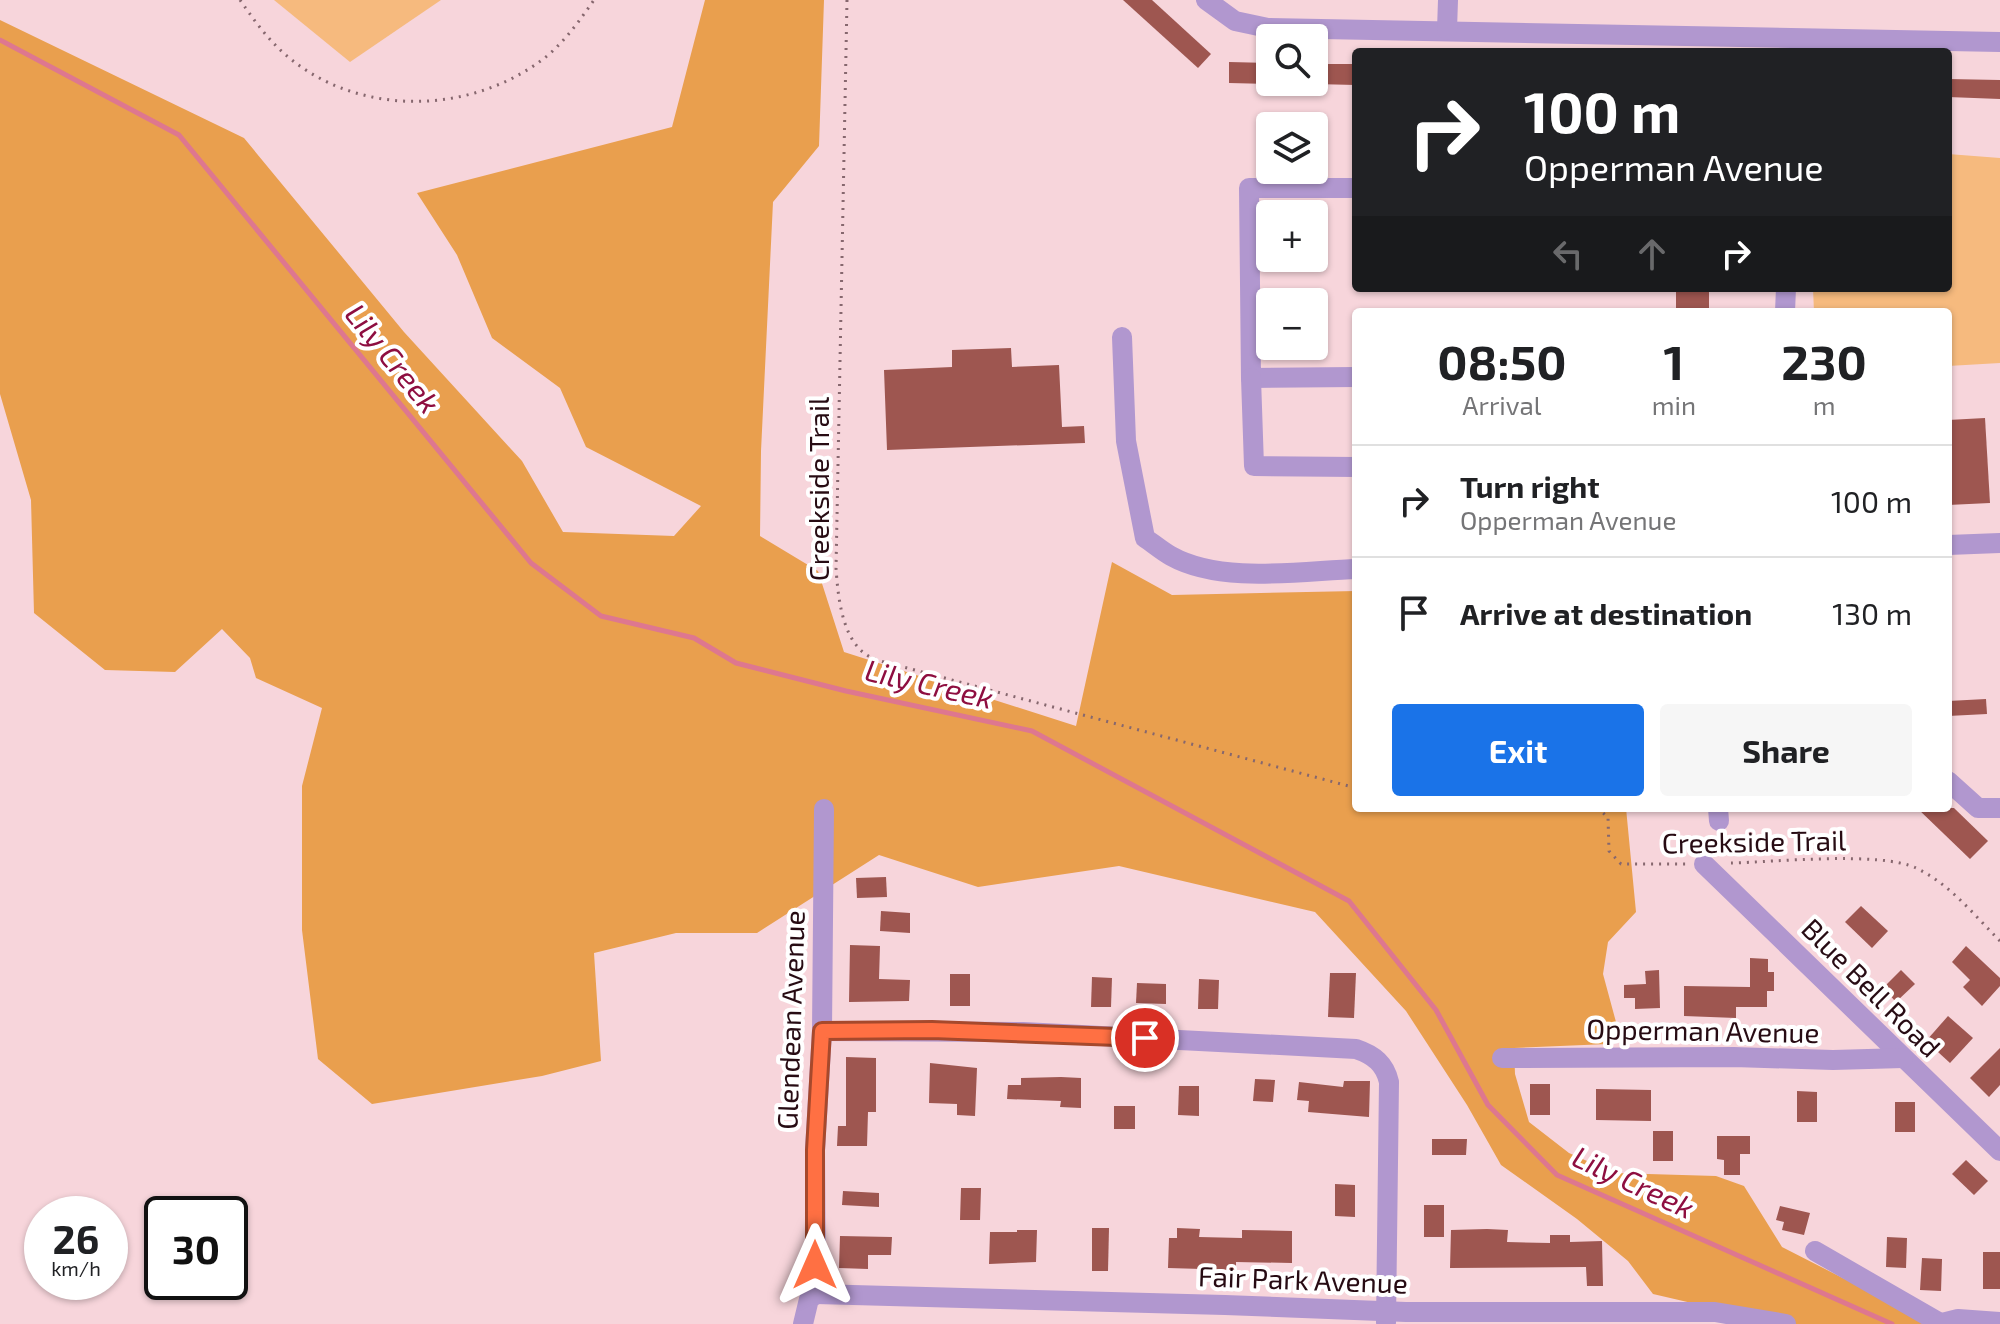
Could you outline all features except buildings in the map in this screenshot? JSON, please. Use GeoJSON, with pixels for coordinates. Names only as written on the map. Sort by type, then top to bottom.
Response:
{"type":"FeatureCollection","features":[{"type":"Feature","properties":{"kind":"street"},"geometry":{"type":"LineString","coordinates":[[1206,0],[1221,13],[1251,26],[2000,42]]}},
{"type":"Feature","properties":{"kind":"street"},"geometry":{"type":"LineString","coordinates":[[1447,30],[1448,0]]}},
{"type":"Feature","properties":{"kind":"street"},"geometry":{"type":"LineString","coordinates":[[1352,188],[1249,188],[1254,466],[1352,467]]}},
{"type":"Feature","properties":{"kind":"street"},"geometry":{"type":"LineString","coordinates":[[1122,337],[1126,441],[1145,538],[1171,556],[1215,571],[1352,569]]}},
{"type":"Feature","properties":{"kind":"street"},"geometry":{"type":"LineString","coordinates":[[1251,378],[1352,377]]}},
{"type":"Feature","properties":{"kind":"street"},"geometry":{"type":"LineString","coordinates":[[1952,545],[2000,543]]}},
{"type":"Feature","properties":{"kind":"street"},"geometry":{"type":"LineString","coordinates":[[1952,785],[1978,808],[2000,808]]}},
{"type":"Feature","properties":{"kind":"street","name":"Glendean Avenue"},"geometry":{"type":"LineString","coordinates":[[803,1324],[809,1299],[816,1294],[815,1150],[822,1031],[824,809]]}},
{"type":"Feature","properties":{"kind":"street","name":"Blue Bell Road"},"geometry":{"type":"LineString","coordinates":[[1704,864],[2000,1151]]}},
{"type":"Feature","properties":{"kind":"street"},"geometry":{"type":"LineString","coordinates":[[822,1031],[1008,1032],[1160,1038],[1356,1049],[1376,1058],[1384,1067],[1389,1082],[1386,1318]]}},
{"type":"Feature","properties":{"kind":"street","name":"Opperman Avenue"},"geometry":{"type":"LineString","coordinates":[[1502,1058],[1903,1058]]}},
{"type":"Feature","properties":{"kind":"street"},"geometry":{"type":"LineString","coordinates":[[1815,1251],[1939,1324],[1958,1319],[2000,1322]]}},
{"type":"Feature","properties":{"kind":"street","name":"Fair Park Avenue"},"geometry":{"type":"LineString","coordinates":[[816,1294],[1386,1318],[1715,1312],[1786,1324]]}},
{"type":"Feature","properties":{"kind":"path"},"geometry":{"type":"LineString","coordinates":[[240,0],[259,28],[288,57],[321,79],[358,94],[398,101],[438,101],[477,93],[514,78],[547,55],[576,27],[594,0]]}},
{"type":"Feature","properties":{"kind":"path","name":"Creekside Trail"},"geometry":{"type":"LineString","coordinates":[[847,0],[836,568],[838,593],[848,630],[856,644],[870,657],[896,665],[1352,787]]}},
{"type":"Feature","properties":{"kind":"path","name":"Creekside Trail"},"geometry":{"type":"LineString","coordinates":[[1602,812],[1608,817],[1609,851],[1621,864],[1887,860],[1915,867],[1947,887],[2000,941]]}},
{"type":"Feature","properties":{"kind":"shaded area"},"geometry":{"type":"Polygon","coordinates":[[[274,0],[441,0],[350,62],[274,0]]]}},
{"type":"Feature","properties":{"kind":"shaded area"},"geometry":{"type":"Polygon","coordinates":[[[705,0],[824,0],[819,146],[773,202],[760,536],[818,571],[844,652],[1076,726],[1112,562],[1172,595],[1352,591],[1352,812],[1626,812],[1636,912],[1608,942],[1603,974],[1616,1022],[1608,1044],[1514,1048],[1515,1074],[1529,1122],[1569,1153],[1614,1173],[1716,1176],[1744,1186],[1782,1247],[1927,1321],[1926,1324],[1782,1324],[1653,1294],[1628,1261],[1577,1219],[1501,1165],[1467,1105],[1406,1011],[1315,912],[1119,866],[978,887],[879,855],[757,933],[676,933],[594,953],[601,1061],[542,1076],[372,1104],[318,1059],[302,930],[302,786],[322,708],[256,678],[250,658],[222,629],[175,672],[105,670],[34,613],[31,500],[0,394],[0,20],[244,138],[404,332],[522,461],[563,532],[674,536],[701,506],[586,447],[560,388],[492,338],[457,255],[417,193],[672,127],[705,0]]]}},
{"type":"Feature","properties":{"kind":"shaded area"},"geometry":{"type":"Polygon","coordinates":[[[1952,154],[2000,158],[2000,363],[1952,366],[1952,308],[1814,308],[1813,292],[1952,292],[1952,154]]]}},
{"type":"Feature","properties":{"kind":"waterway","name":"Lily Creek"},"geometry":{"type":"LineString","coordinates":[[0,40],[179,135],[531,563],[601,616],[694,638],[736,663],[846,691],[1032,731],[1349,901],[1436,1010],[1488,1105],[1557,1175],[1892,1324]]}},
{"type":"Feature","properties":{"kind":"route"},"geometry":{"type":"LineString","coordinates":[[815,1265],[815,1150],[822,1031],[932,1030],[1145,1038]]}}]}
